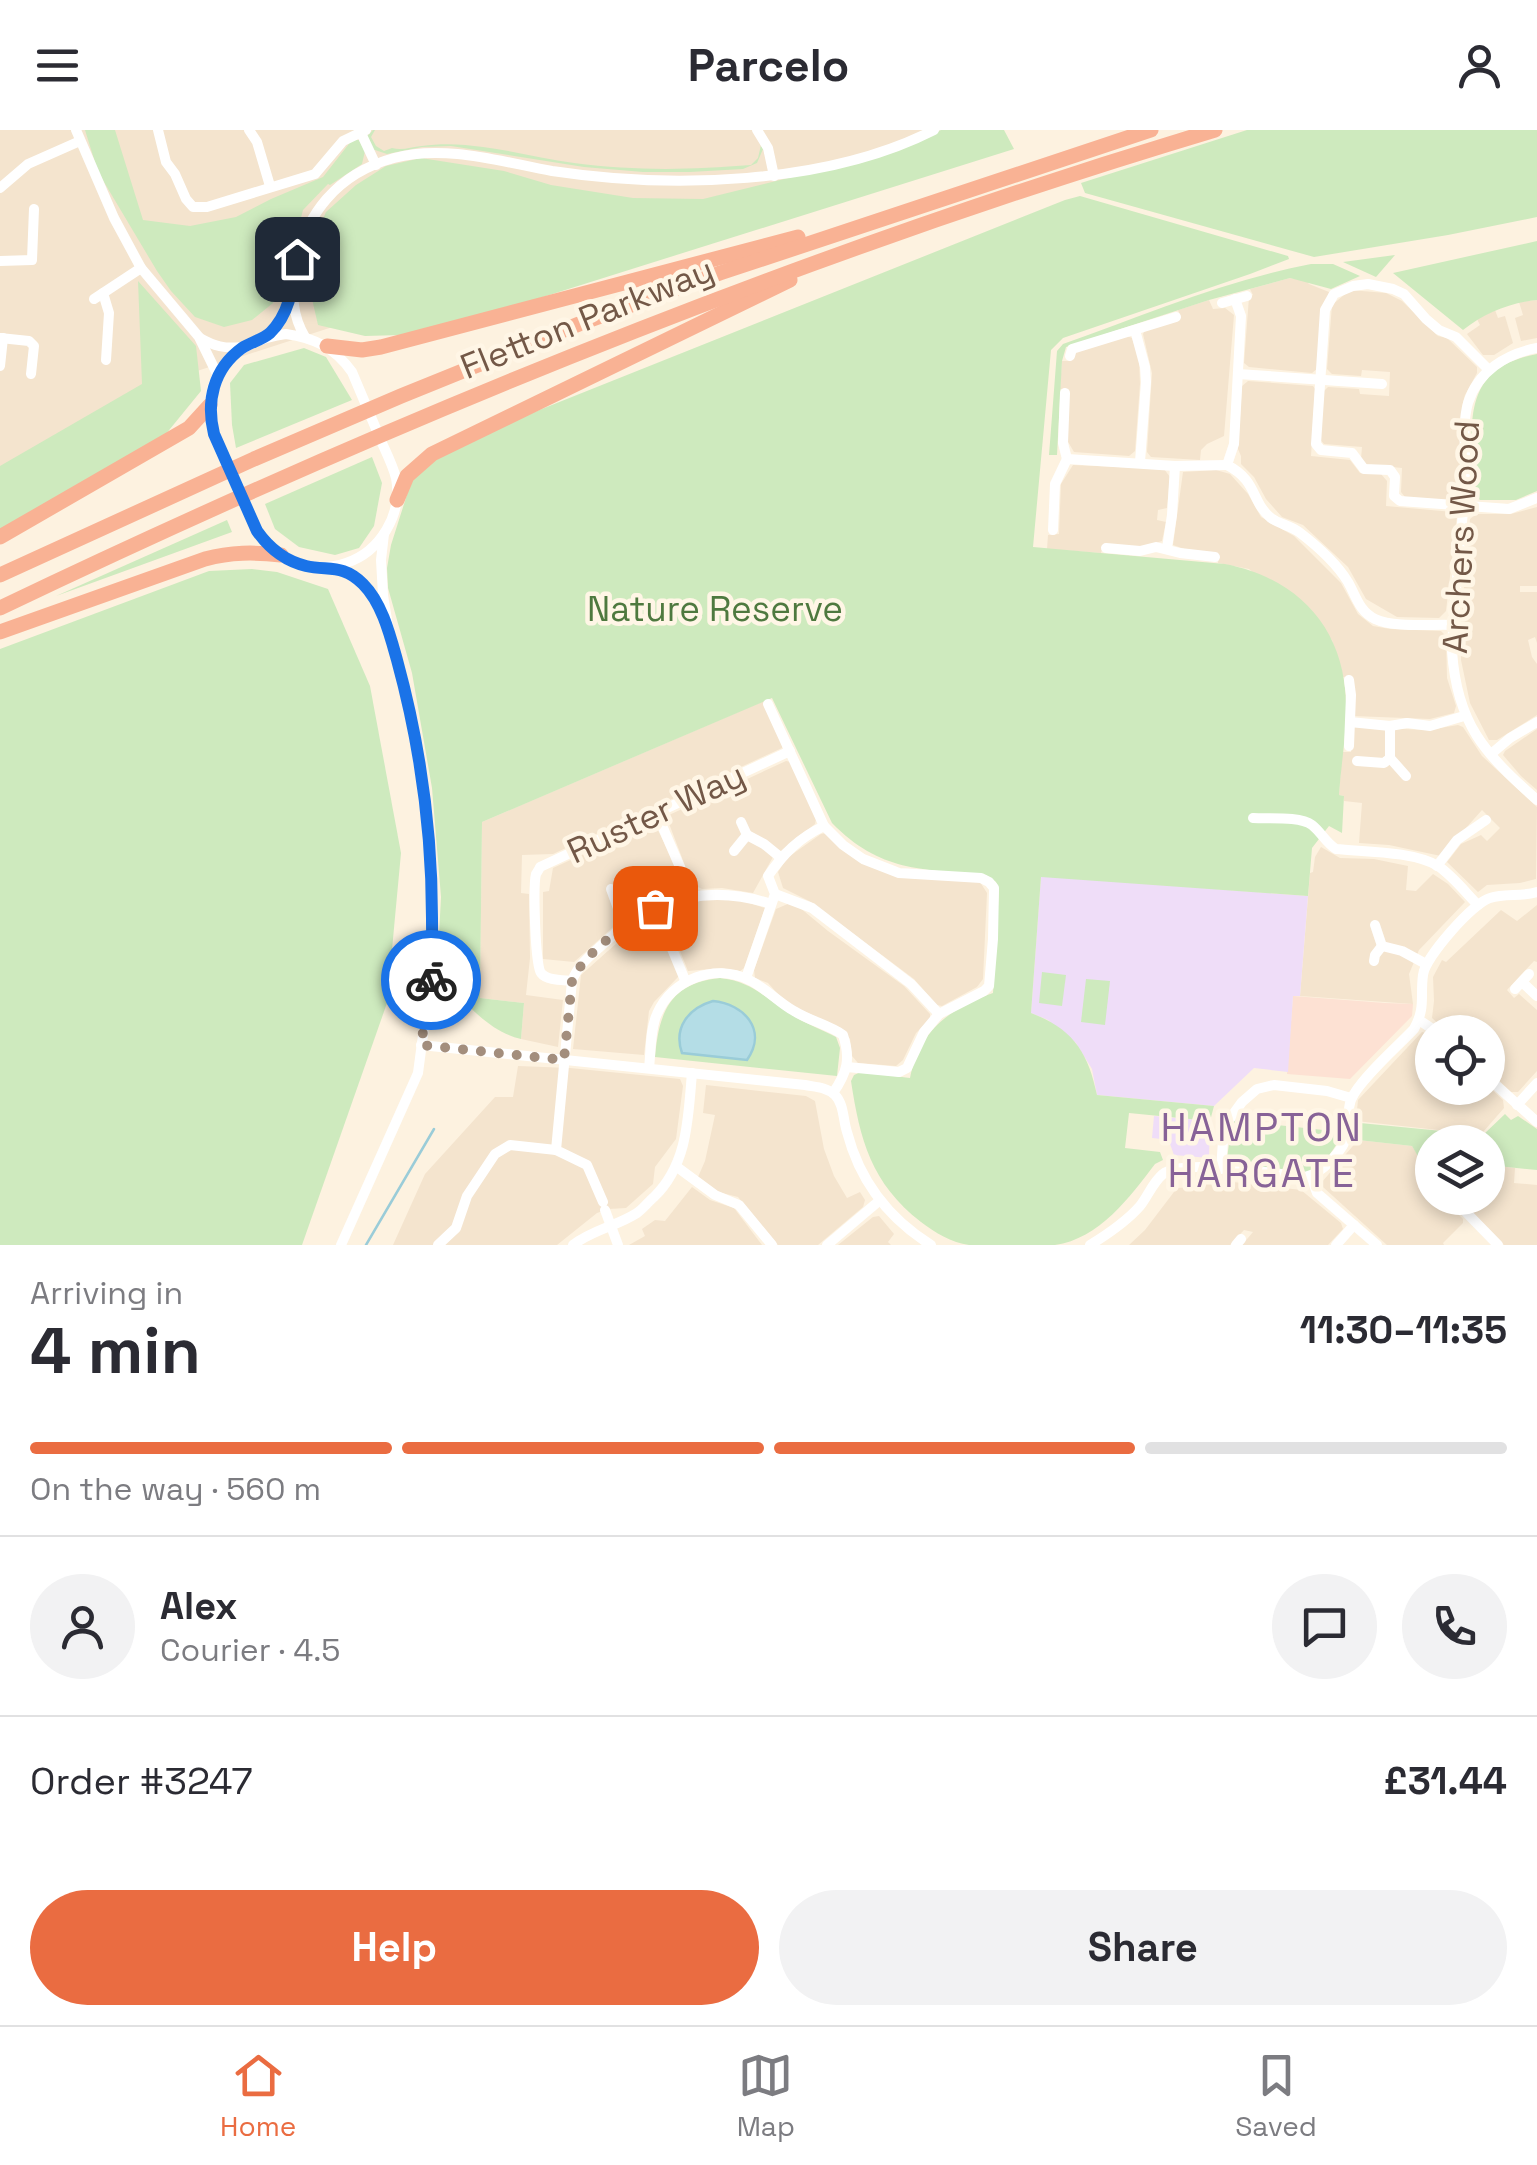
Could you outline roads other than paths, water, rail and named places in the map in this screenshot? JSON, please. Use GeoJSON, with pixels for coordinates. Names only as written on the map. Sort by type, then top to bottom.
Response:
{"type":"FeatureCollection","features":[{"type":"Feature","properties":{"kind":"highway","name":"Fletton Parkway"},"geometry":{"type":"LineString","coordinates":[[0,575],[254,459],[597,318],[720,273],[1151,130]]}},
{"type":"Feature","properties":{"kind":"highway","name":"Fletton Parkway"},"geometry":{"type":"LineString","coordinates":[[0,608],[266,484],[642,327],[866,244],[1215,130]]}},
{"type":"Feature","properties":{"kind":"highway"},"geometry":{"type":"LineString","coordinates":[[326,346],[381,348],[927,203]]}},
{"type":"Feature","properties":{"kind":"highway"},"geometry":{"type":"LineString","coordinates":[[397,500],[406,476],[432,454],[866,244]]}},
{"type":"Feature","properties":{"kind":"highway"},"geometry":{"type":"LineString","coordinates":[[0,537],[189,428],[210,405]]}},
{"type":"Feature","properties":{"kind":"highway"},"geometry":{"type":"LineString","coordinates":[[0,632],[216,556],[252,552],[281,556]]}},
{"type":"Feature","properties":{"kind":"street"},"geometry":{"type":"LineString","coordinates":[[158,130],[166,162],[193,207],[207,207],[315,174],[341,135],[364,132],[376,165]]}},
{"type":"Feature","properties":{"kind":"street"},"geometry":{"type":"LineString","coordinates":[[249,130],[257,142],[270,186]]}},
{"type":"Feature","properties":{"kind":"street"},"geometry":{"type":"LineString","coordinates":[[306,337],[297,323],[293,287],[308,223],[345,183],[393,158],[434,154],[553,171],[657,180],[774,176],[854,159],[934,130]]}},
{"type":"Feature","properties":{"kind":"street"},"geometry":{"type":"LineString","coordinates":[[761,131],[774,176]]}},
{"type":"Feature","properties":{"kind":"street"},"geometry":{"type":"LineString","coordinates":[[2,181],[78,136],[141,268],[199,338],[218,376]]}},
{"type":"Feature","properties":{"kind":"street"},"geometry":{"type":"LineString","coordinates":[[0,261],[32,260],[34,210]]}},
{"type":"Feature","properties":{"kind":"street"},"geometry":{"type":"LineString","coordinates":[[106,360],[109,313],[98,296],[141,268]]}},
{"type":"Feature","properties":{"kind":"street"},"geometry":{"type":"LineString","coordinates":[[1537,348],[1519,352],[1488,370],[1456,337],[1426,319],[1404,294],[1368,284],[1352,286],[1334,294],[1326,310],[1316,444],[1321,450],[1352,453],[1364,468],[1390,470],[1395,477],[1394,496],[1400,501],[1509,509],[1537,498]]}},
{"type":"Feature","properties":{"kind":"street"},"geometry":{"type":"LineString","coordinates":[[266,337],[279,322],[293,287]]}},
{"type":"Feature","properties":{"kind":"street"},"geometry":{"type":"LineString","coordinates":[[1222,303],[1241,297],[1234,444],[1228,465]]}},
{"type":"Feature","properties":{"kind":"street"},"geometry":{"type":"LineString","coordinates":[[1070,356],[1072,349],[1176,317]]}},
{"type":"Feature","properties":{"kind":"street"},"geometry":{"type":"LineString","coordinates":[[1136,330],[1146,382],[1140,462]]}},
{"type":"Feature","properties":{"kind":"street"},"geometry":{"type":"LineString","coordinates":[[331,567],[356,559],[384,534],[397,500],[395,474],[352,372],[336,353],[306,337],[266,337],[233,355],[218,376],[210,405],[214,434],[264,540],[281,556],[305,566],[331,567],[349,573],[365,585],[388,626]]}},
{"type":"Feature","properties":{"kind":"street"},"geometry":{"type":"LineString","coordinates":[[0,366],[1,338],[29,341],[34,346],[31,374]]}},
{"type":"Feature","properties":{"kind":"street"},"geometry":{"type":"LineString","coordinates":[[199,338],[212,345],[243,347]]}},
{"type":"Feature","properties":{"kind":"street","name":"Archers Wood"},"geometry":{"type":"LineString","coordinates":[[1488,370],[1468,404],[1464,435],[1466,475],[1453,625],[1454,678],[1464,716],[1491,754],[1537,800]]}},
{"type":"Feature","properties":{"kind":"street"},"geometry":{"type":"LineString","coordinates":[[1238,374],[1382,384]]}},
{"type":"Feature","properties":{"kind":"street"},"geometry":{"type":"LineString","coordinates":[[1053,530],[1056,484],[1067,460],[1063,443],[1065,394]]}},
{"type":"Feature","properties":{"kind":"street"},"geometry":{"type":"LineString","coordinates":[[1067,460],[1228,465],[1249,482],[1270,518],[1298,531],[1336,567],[1362,610],[1376,620],[1453,625]]}},
{"type":"Feature","properties":{"kind":"street"},"geometry":{"type":"LineString","coordinates":[[1167,548],[1166,516],[1175,466]]}},
{"type":"Feature","properties":{"kind":"street"},"geometry":{"type":"LineString","coordinates":[[340,1245],[418,1074],[431,975],[432,872],[415,741],[381,578],[384,534]]}},
{"type":"Feature","properties":{"kind":"street"},"geometry":{"type":"LineString","coordinates":[[1106,548],[1140,551],[1156,547],[1215,557]]}},
{"type":"Feature","properties":{"kind":"street"},"geometry":{"type":"LineString","coordinates":[[1349,680],[1349,746]]}},
{"type":"Feature","properties":{"kind":"street"},"geometry":{"type":"LineString","coordinates":[[768,704],[824,826],[863,859],[899,873],[981,878],[994,888],[989,986],[939,1014],[924,1032],[907,1068],[899,1072],[846,1067]]}},
{"type":"Feature","properties":{"kind":"street"},"geometry":{"type":"LineString","coordinates":[[1350,722],[1430,726],[1464,716]]}},
{"type":"Feature","properties":{"kind":"street"},"geometry":{"type":"LineString","coordinates":[[1491,754],[1537,722]]}},
{"type":"Feature","properties":{"kind":"street"},"geometry":{"type":"LineString","coordinates":[[1390,726],[1390,758],[1406,776]]}},
{"type":"Feature","properties":{"kind":"street","name":"Ruster Way"},"geometry":{"type":"LineString","coordinates":[[572,981],[550,978],[540,972],[536,961],[536,874],[540,867],[790,751]]}},
{"type":"Feature","properties":{"kind":"street"},"geometry":{"type":"LineString","coordinates":[[1357,762],[1384,764],[1390,758]]}},
{"type":"Feature","properties":{"kind":"street"},"geometry":{"type":"LineString","coordinates":[[657,814],[690,896]]}},
{"type":"Feature","properties":{"kind":"street"},"geometry":{"type":"LineString","coordinates":[[1253,818],[1303,821],[1336,849],[1397,854],[1437,866],[1478,906]]}},
{"type":"Feature","properties":{"kind":"street"},"geometry":{"type":"LineString","coordinates":[[1437,866],[1458,840],[1486,820]]}},
{"type":"Feature","properties":{"kind":"street"},"geometry":{"type":"LineString","coordinates":[[741,822],[747,835],[780,858]]}},
{"type":"Feature","properties":{"kind":"street"},"geometry":{"type":"LineString","coordinates":[[746,978],[773,899],[768,876],[780,858],[824,826]]}},
{"type":"Feature","properties":{"kind":"street"},"geometry":{"type":"LineString","coordinates":[[734,851],[747,835]]}},
{"type":"Feature","properties":{"kind":"street"},"geometry":{"type":"LineString","coordinates":[[611,888],[630,922]]}},
{"type":"Feature","properties":{"kind":"street"},"geometry":{"type":"LineString","coordinates":[[1421,1015],[1423,974],[1434,952],[1488,898],[1537,892]]}},
{"type":"Feature","properties":{"kind":"street"},"geometry":{"type":"LineString","coordinates":[[556,1150],[576,969],[630,922],[655,908],[690,896],[723,894],[812,908],[911,984],[939,1014]]}},
{"type":"Feature","properties":{"kind":"street"},"geometry":{"type":"LineString","coordinates":[[655,908],[686,980]]}},
{"type":"Feature","properties":{"kind":"street"},"geometry":{"type":"LineString","coordinates":[[1376,926],[1382,946]]}},
{"type":"Feature","properties":{"kind":"street"},"geometry":{"type":"LineString","coordinates":[[1382,946],[1402,950],[1426,964]]}},
{"type":"Feature","properties":{"kind":"street"},"geometry":{"type":"LineString","coordinates":[[1374,961],[1382,946]]}},
{"type":"Feature","properties":{"kind":"street"},"geometry":{"type":"LineString","coordinates":[[649,1068],[655,1016],[664,1001],[686,980],[726,975],[746,978],[800,1014],[843,1035],[847,1048],[845,1077],[833,1093]]}},
{"type":"Feature","properties":{"kind":"street"},"geometry":{"type":"LineString","coordinates":[[1522,982],[1537,996]]}},
{"type":"Feature","properties":{"kind":"street"},"geometry":{"type":"LineString","coordinates":[[1090,1245],[1132,1214],[1163,1174],[1182,1166],[1311,1177],[1348,1136],[1351,1098],[1415,1026]]}},
{"type":"Feature","properties":{"kind":"street"},"geometry":{"type":"LineString","coordinates":[[421,1045],[822,1088],[833,1093],[840,1103],[855,1160],[867,1183],[904,1226],[931,1245]]}},
{"type":"Feature","properties":{"kind":"street"},"geometry":{"type":"LineString","coordinates":[[574,1245],[637,1214],[677,1168],[687,1126],[692,1073]]}},
{"type":"Feature","properties":{"kind":"street"},"geometry":{"type":"LineString","coordinates":[[1518,1105],[1537,1083]]}},
{"type":"Feature","properties":{"kind":"street"},"geometry":{"type":"LineString","coordinates":[[1221,1169],[1224,1128],[1242,1102],[1257,1089],[1274,1086],[1327,1091],[1351,1098]]}},
{"type":"Feature","properties":{"kind":"street"},"geometry":{"type":"LineString","coordinates":[[1505,1093],[1536,1122]]}},
{"type":"Feature","properties":{"kind":"street"},"geometry":{"type":"LineString","coordinates":[[440,1244],[456,1228],[468,1196],[495,1154],[510,1146],[556,1150],[587,1166],[618,1245]]}},
{"type":"Feature","properties":{"kind":"street"},"geometry":{"type":"LineString","coordinates":[[677,1168],[715,1195],[739,1205],[772,1245]]}},
{"type":"Feature","properties":{"kind":"street"},"geometry":{"type":"LineString","coordinates":[[1311,1177],[1317,1193],[1377,1245]]}},
{"type":"Feature","properties":{"kind":"street"},"geometry":{"type":"LineString","coordinates":[[827,1245],[880,1201]]}},
{"type":"Feature","properties":{"kind":"street"},"geometry":{"type":"LineString","coordinates":[[1464,1215],[1471,1227],[1498,1245]]}},
{"type":"Feature","properties":{"kind":"street"},"geometry":{"type":"LineString","coordinates":[[1336,1245],[1354,1225]]}},
{"type":"Feature","properties":{"kind":"water"},"geometry":{"type":"Polygon","coordinates":[[[713,1001],[734,1007],[750,1020],[755,1039],[747,1060],[682,1053],[680,1035],[685,1020],[697,1008],[713,1001]]]}},
{"type":"Feature","properties":{"kind":"waterway"},"geometry":{"type":"LineString","coordinates":[[366,1245],[434,1129]]}},
{"type":"Feature","properties":{"kind":"district","name":"HAMPTON HARGATE"},"geometry":{"type":"Point","coordinates":[1262,1150]}},
{"type":"Feature","properties":{"kind":"park label","name":"Nature Reserve"},"geometry":{"type":"Point","coordinates":[715,609]}}]}
